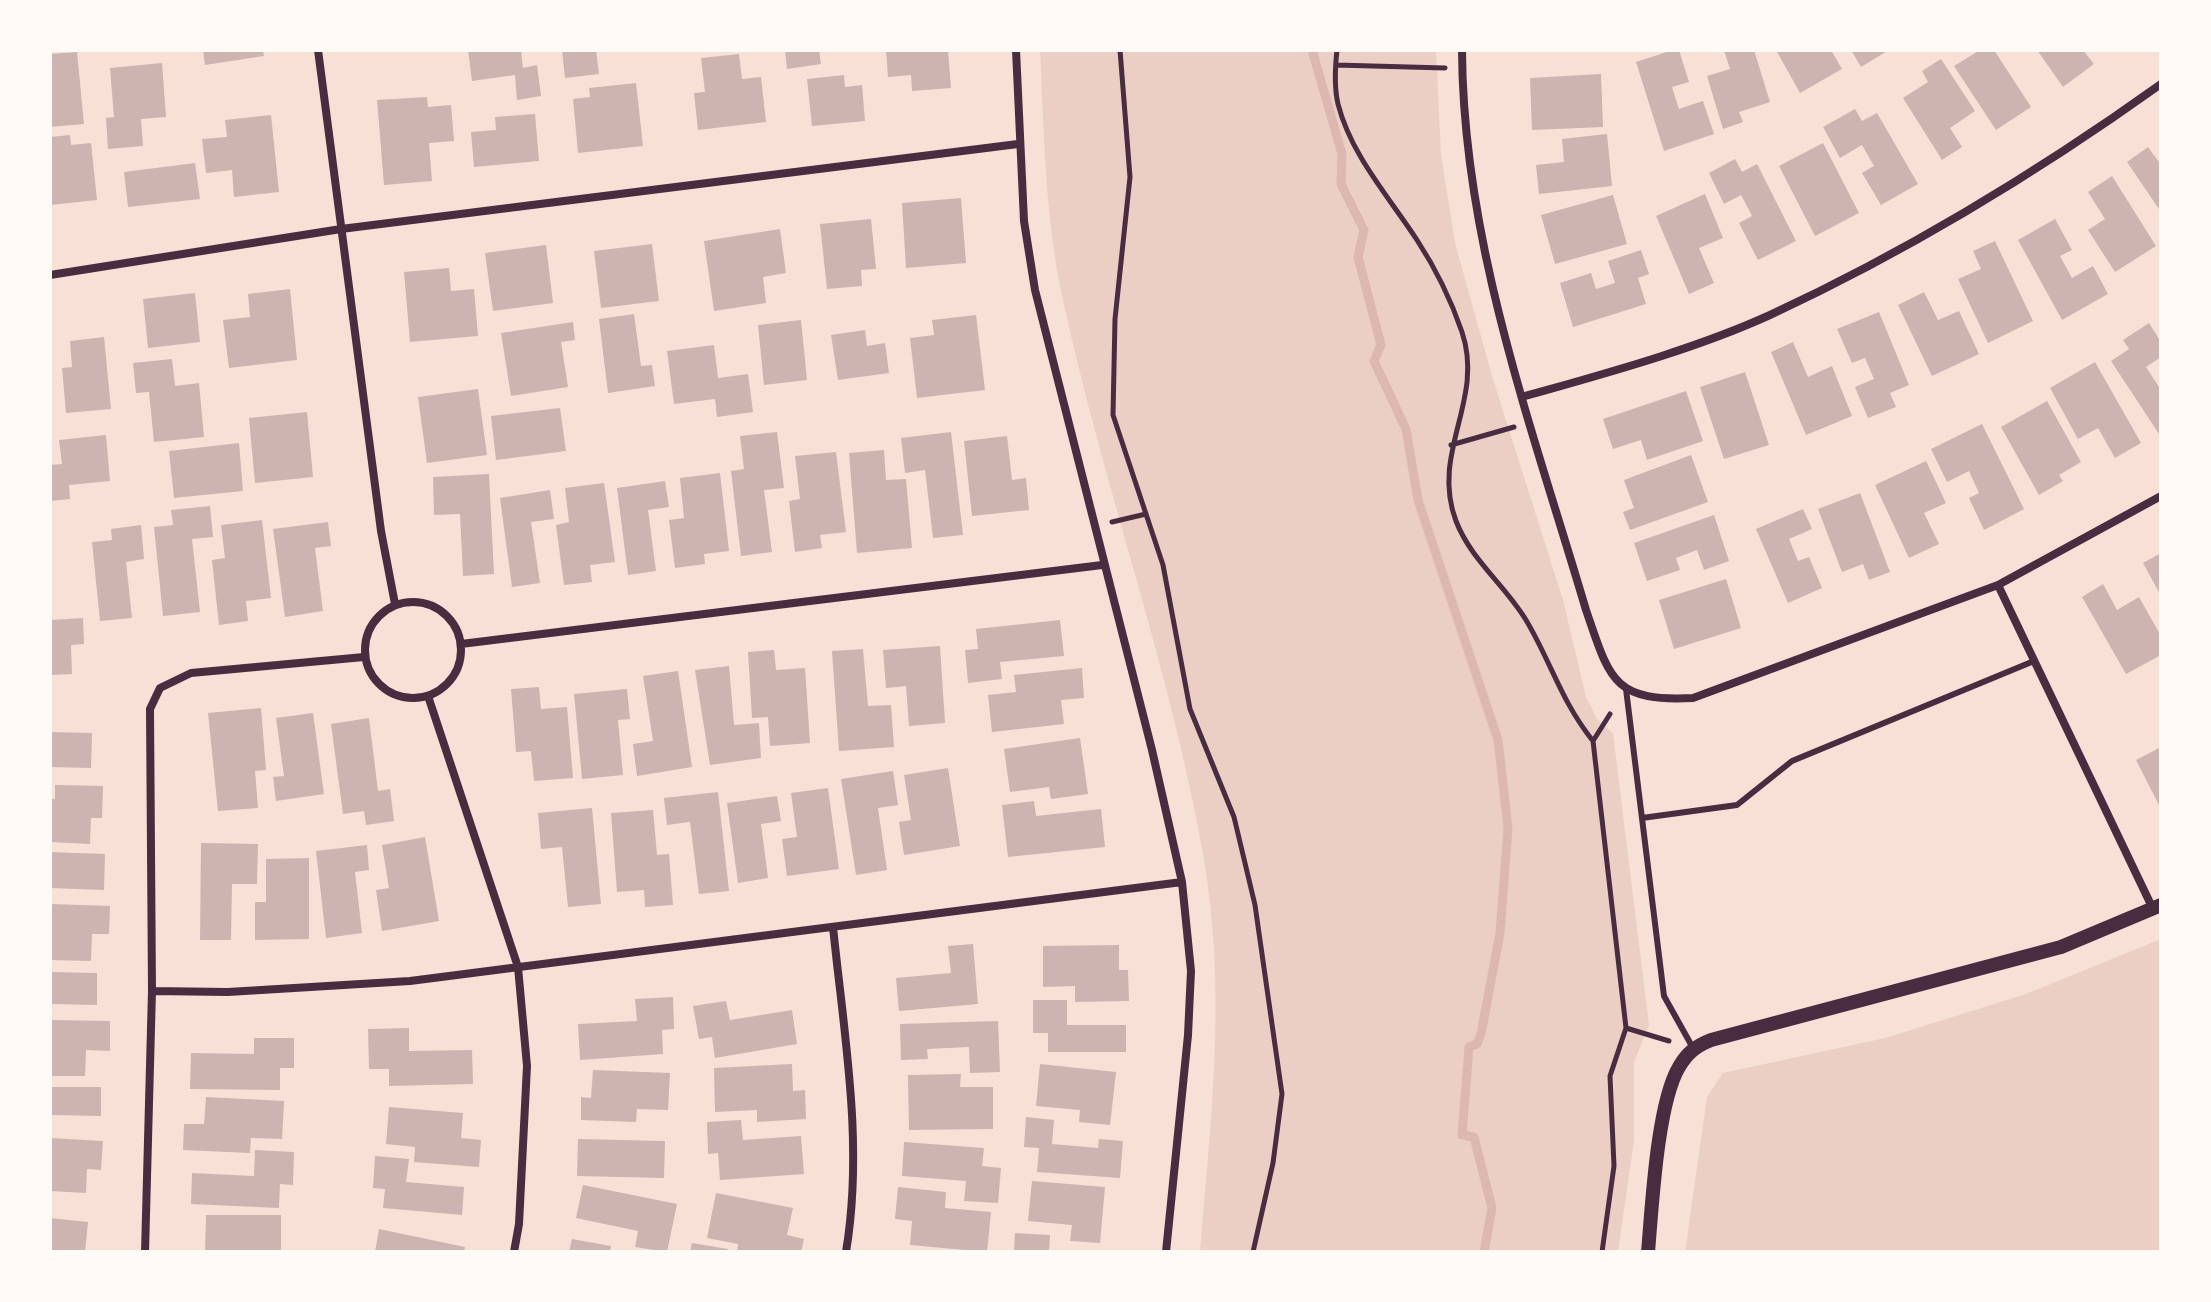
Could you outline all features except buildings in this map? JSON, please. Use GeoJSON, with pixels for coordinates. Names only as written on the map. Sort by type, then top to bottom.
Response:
{"type":"FeatureCollection","features":[{"type":"Feature","properties":{"kind":"street"},"geometry":{"type":"LineString","coordinates":[[318,50],[381,531],[395,604]]}},
{"type":"Feature","properties":{"kind":"street"},"geometry":{"type":"LineString","coordinates":[[1016,50],[1024,221],[1035,290],[1102,565],[1152,750],[1182,882],[1191,971],[1188,1035],[1166,1252]]}},
{"type":"Feature","properties":{"kind":"street"},"geometry":{"type":"LineString","coordinates":[[1462,50],[1471,174],[1487,267],[1522,397],[1605,663],[1626,689],[1652,700],[1693,698],[1998,585],[2161,496]]}},
{"type":"Feature","properties":{"kind":"street"},"geometry":{"type":"LineString","coordinates":[[1522,397],[1609,372],[1767,316],[1948,222],[2064,154],[2161,84]]}},
{"type":"Feature","properties":{"kind":"street"},"geometry":{"type":"LineString","coordinates":[[50,275],[341,229],[1018,144]]}},
{"type":"Feature","properties":{"kind":"street"},"geometry":{"type":"LineString","coordinates":[[461,644],[1102,565]]}},
{"type":"Feature","properties":{"kind":"street"},"geometry":{"type":"LineString","coordinates":[[1648,1252],[1662,1137],[1677,1069],[1693,1048],[1711,1040],[2061,947],[2157,907],[1998,585]]}},
{"type":"Feature","properties":{"kind":"street"},"geometry":{"type":"LineString","coordinates":[[409,601],[438,608],[457,629],[461,644],[460,660],[454,676],[428,696],[411,698],[380,686],[364,657],[368,631],[374,620],[395,604],[409,601]]}},
{"type":"Feature","properties":{"kind":"street"},"geometry":{"type":"LineString","coordinates":[[145,1252],[152,991],[150,709],[160,688],[191,673],[364,657]]}},
{"type":"Feature","properties":{"kind":"street"},"geometry":{"type":"LineString","coordinates":[[428,696],[518,967],[527,1066],[519,1224],[514,1252]]}},
{"type":"Feature","properties":{"kind":"street"},"geometry":{"type":"LineString","coordinates":[[152,991],[228,992],[410,981],[1182,882]]}},
{"type":"Feature","properties":{"kind":"street"},"geometry":{"type":"LineString","coordinates":[[833,927],[854,1134],[852,1215],[846,1252]]}},
{"type":"Feature","properties":{"kind":"lane"},"geometry":{"type":"LineString","coordinates":[[1642,818],[1737,805],[1792,761],[2034,661]]}},
{"type":"Feature","properties":{"kind":"lane"},"geometry":{"type":"LineString","coordinates":[[1626,689],[1664,996],[1693,1048]]}},
{"type":"Feature","properties":{"kind":"path"},"geometry":{"type":"LineString","coordinates":[[1120,50],[1130,177],[1115,319],[1113,415],[1163,565],[1190,709],[1234,817],[1255,905],[1282,1094],[1273,1163],[1253,1252]]}},
{"type":"Feature","properties":{"kind":"path"},"geometry":{"type":"LineString","coordinates":[[1337,50],[1337,102],[1345,127],[1445,288],[1463,335],[1470,372],[1464,407],[1451,445],[1447,491],[1466,543],[1527,621],[1571,714],[1593,741],[1626,1028],[1610,1076],[1614,1166],[1602,1252]]}},
{"type":"Feature","properties":{"kind":"path"},"geometry":{"type":"LineString","coordinates":[[1336,65],[1462,68]]}},
{"type":"Feature","properties":{"kind":"path"},"geometry":{"type":"LineString","coordinates":[[1451,445],[1531,423]]}},
{"type":"Feature","properties":{"kind":"path"},"geometry":{"type":"LineString","coordinates":[[1093,526],[1146,514]]}},
{"type":"Feature","properties":{"kind":"path"},"geometry":{"type":"LineString","coordinates":[[1626,1028],[1693,1048]]}},
{"type":"Feature","properties":{"kind":"shaded area"},"geometry":{"type":"Polygon","coordinates":[[[1040,50],[1436,50],[1441,154],[1455,243],[1492,376],[1563,600],[1586,697],[1597,719],[1613,733],[1649,1025],[1634,1062],[1634,1141],[1618,1252],[1200,1252],[1215,1053],[1210,905],[1203,854],[1173,715],[1097,439],[1063,300],[1049,207],[1040,50]]]}},
{"type":"Feature","properties":{"kind":"shaded area"},"geometry":{"type":"Polygon","coordinates":[[[2161,939],[2161,1252],[1685,1252],[1707,1097],[1723,1073],[1885,1038],[2026,994],[2161,939]]]}},
{"type":"Feature","properties":{"kind":"waterway"},"geometry":{"type":"LineString","coordinates":[[1312,50],[1342,154],[1341,184],[1364,230],[1358,257],[1381,345],[1374,361],[1406,429],[1418,500],[1498,740],[1508,828],[1500,933],[1481,1034],[1477,1044],[1469,1047],[1462,1135],[1474,1137],[1492,1208],[1484,1252]]}}]}
